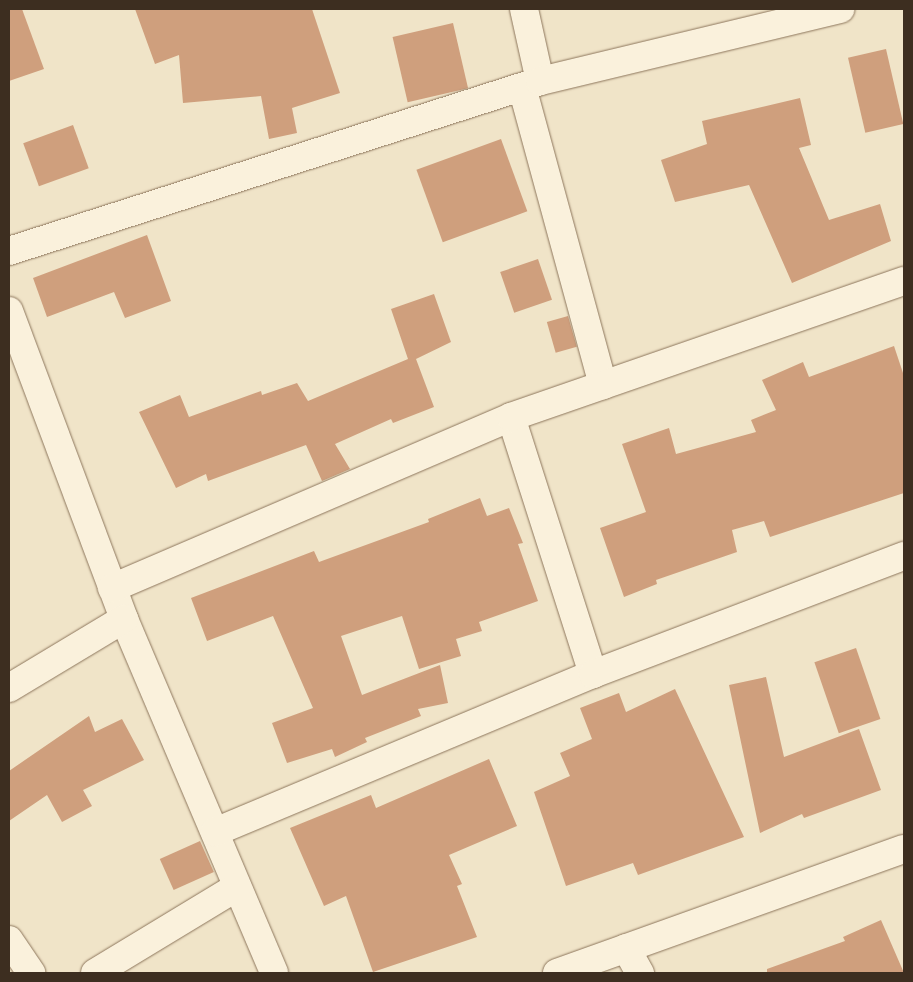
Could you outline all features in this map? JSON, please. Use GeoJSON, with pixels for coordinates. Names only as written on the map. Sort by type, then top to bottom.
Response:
{"type":"FeatureCollection","features":[{"type":"Feature","properties":{"kind":"street"},"geometry":{"type":"LineString","coordinates":[[524,9],[531,84],[603,385]]}},
{"type":"Feature","properties":{"kind":"street"},"geometry":{"type":"LineString","coordinates":[[9,251],[531,84],[841,9]]}},
{"type":"Feature","properties":{"kind":"street"},"geometry":{"type":"LineString","coordinates":[[112,588],[511,417],[904,281]]}},
{"type":"Feature","properties":{"kind":"street"},"geometry":{"type":"LineString","coordinates":[[9,311],[124,619],[274,973]]}},
{"type":"Feature","properties":{"kind":"street"},"geometry":{"type":"LineString","coordinates":[[511,417],[593,674]]}},
{"type":"Feature","properties":{"kind":"street"},"geometry":{"type":"LineString","coordinates":[[215,832],[593,674],[904,558]]}},
{"type":"Feature","properties":{"kind":"street"},"geometry":{"type":"LineString","coordinates":[[9,688],[124,619]]}},
{"type":"Feature","properties":{"kind":"street"},"geometry":{"type":"LineString","coordinates":[[557,973],[904,850]]}},
{"type":"Feature","properties":{"kind":"street"},"geometry":{"type":"LineString","coordinates":[[95,973],[237,887]]}},
{"type":"Feature","properties":{"kind":"street"},"geometry":{"type":"LineString","coordinates":[[9,940],[31,973]]}},
{"type":"Feature","properties":{"kind":"street"},"geometry":{"type":"LineString","coordinates":[[626,948],[640,973]]}},
{"type":"Feature","properties":{"kind":"building"},"geometry":{"type":"Polygon","coordinates":[[[9,9],[22,9],[44,69],[9,81],[9,9]]]}},
{"type":"Feature","properties":{"kind":"building"},"geometry":{"type":"Polygon","coordinates":[[[135,9],[312,9],[340,93],[292,108],[297,133],[269,139],[261,96],[183,103],[179,55],[155,64],[135,9]]]}},
{"type":"Feature","properties":{"kind":"building"},"geometry":{"type":"Polygon","coordinates":[[[453,23],[468,88],[408,102],[393,37],[453,23]]]}},
{"type":"Feature","properties":{"kind":"building"},"geometry":{"type":"Polygon","coordinates":[[[886,49],[903,124],[865,133],[848,58],[886,49]]]}},
{"type":"Feature","properties":{"kind":"building"},"geometry":{"type":"Polygon","coordinates":[[[800,98],[811,145],[799,148],[829,220],[880,204],[891,241],[792,283],[749,185],[675,202],[661,160],[707,144],[702,121],[800,98]]]}},
{"type":"Feature","properties":{"kind":"building"},"geometry":{"type":"Polygon","coordinates":[[[73,125],[89,168],[39,186],[23,143],[73,125]]]}},
{"type":"Feature","properties":{"kind":"building"},"geometry":{"type":"Polygon","coordinates":[[[501,139],[527,211],[443,242],[416,170],[501,139]]]}},
{"type":"Feature","properties":{"kind":"building"},"geometry":{"type":"Polygon","coordinates":[[[147,235],[171,301],[125,318],[114,292],[47,317],[33,278],[147,235]]]}},
{"type":"Feature","properties":{"kind":"building"},"geometry":{"type":"Polygon","coordinates":[[[538,259],[552,300],[514,313],[500,272],[538,259]]]}},
{"type":"Feature","properties":{"kind":"building"},"geometry":{"type":"Polygon","coordinates":[[[434,294],[451,342],[416,359],[434,407],[393,423],[391,419],[335,444],[350,469],[322,481],[306,445],[208,481],[206,474],[176,488],[139,412],[180,395],[189,417],[261,391],[262,395],[297,383],[308,401],[408,359],[391,309],[434,294]]]}},
{"type":"Feature","properties":{"kind":"building"},"geometry":{"type":"Polygon","coordinates":[[[568,316],[577,347],[556,353],[547,322],[568,316]]]}},
{"type":"Feature","properties":{"kind":"building"},"geometry":{"type":"Polygon","coordinates":[[[894,346],[904,376],[904,493],[770,537],[764,521],[732,530],[737,552],[656,580],[657,584],[624,597],[600,528],[646,512],[622,444],[669,428],[676,454],[756,432],[751,420],[776,410],[762,380],[803,362],[809,377],[894,346]]]}},
{"type":"Feature","properties":{"kind":"building"},"geometry":{"type":"Polygon","coordinates":[[[480,498],[487,516],[509,508],[523,543],[518,544],[538,601],[479,622],[482,631],[456,639],[461,656],[419,669],[402,616],[341,636],[362,695],[440,665],[448,703],[418,709],[421,716],[365,738],[367,742],[335,757],[332,749],[287,763],[272,723],[313,708],[273,616],[207,641],[191,598],[314,551],[319,562],[429,522],[428,519],[480,498]]]}},
{"type":"Feature","properties":{"kind":"building"},"geometry":{"type":"Polygon","coordinates":[[[856,648],[880,719],[839,733],[814,662],[856,648]]]}},
{"type":"Feature","properties":{"kind":"building"},"geometry":{"type":"Polygon","coordinates":[[[766,677],[784,757],[859,729],[881,790],[804,818],[802,814],[760,833],[729,685],[766,677]]]}},
{"type":"Feature","properties":{"kind":"building"},"geometry":{"type":"Polygon","coordinates":[[[675,689],[744,837],[638,875],[633,863],[566,886],[534,792],[570,776],[560,753],[592,739],[580,708],[619,693],[626,712],[675,689]]]}},
{"type":"Feature","properties":{"kind":"building"},"geometry":{"type":"Polygon","coordinates":[[[89,716],[95,732],[122,719],[144,760],[83,790],[92,806],[62,822],[47,795],[9,821],[9,771],[89,716]]]}},
{"type":"Feature","properties":{"kind":"building"},"geometry":{"type":"Polygon","coordinates":[[[489,759],[517,826],[449,855],[462,884],[457,886],[477,937],[373,972],[346,896],[324,906],[290,828],[371,795],[376,808],[489,759]]]}},
{"type":"Feature","properties":{"kind":"building"},"geometry":{"type":"Polygon","coordinates":[[[200,841],[214,872],[174,890],[160,859],[200,841]]]}},
{"type":"Feature","properties":{"kind":"building"},"geometry":{"type":"Polygon","coordinates":[[[881,920],[904,973],[767,973],[767,969],[845,941],[843,937],[881,920]]]}}]}
